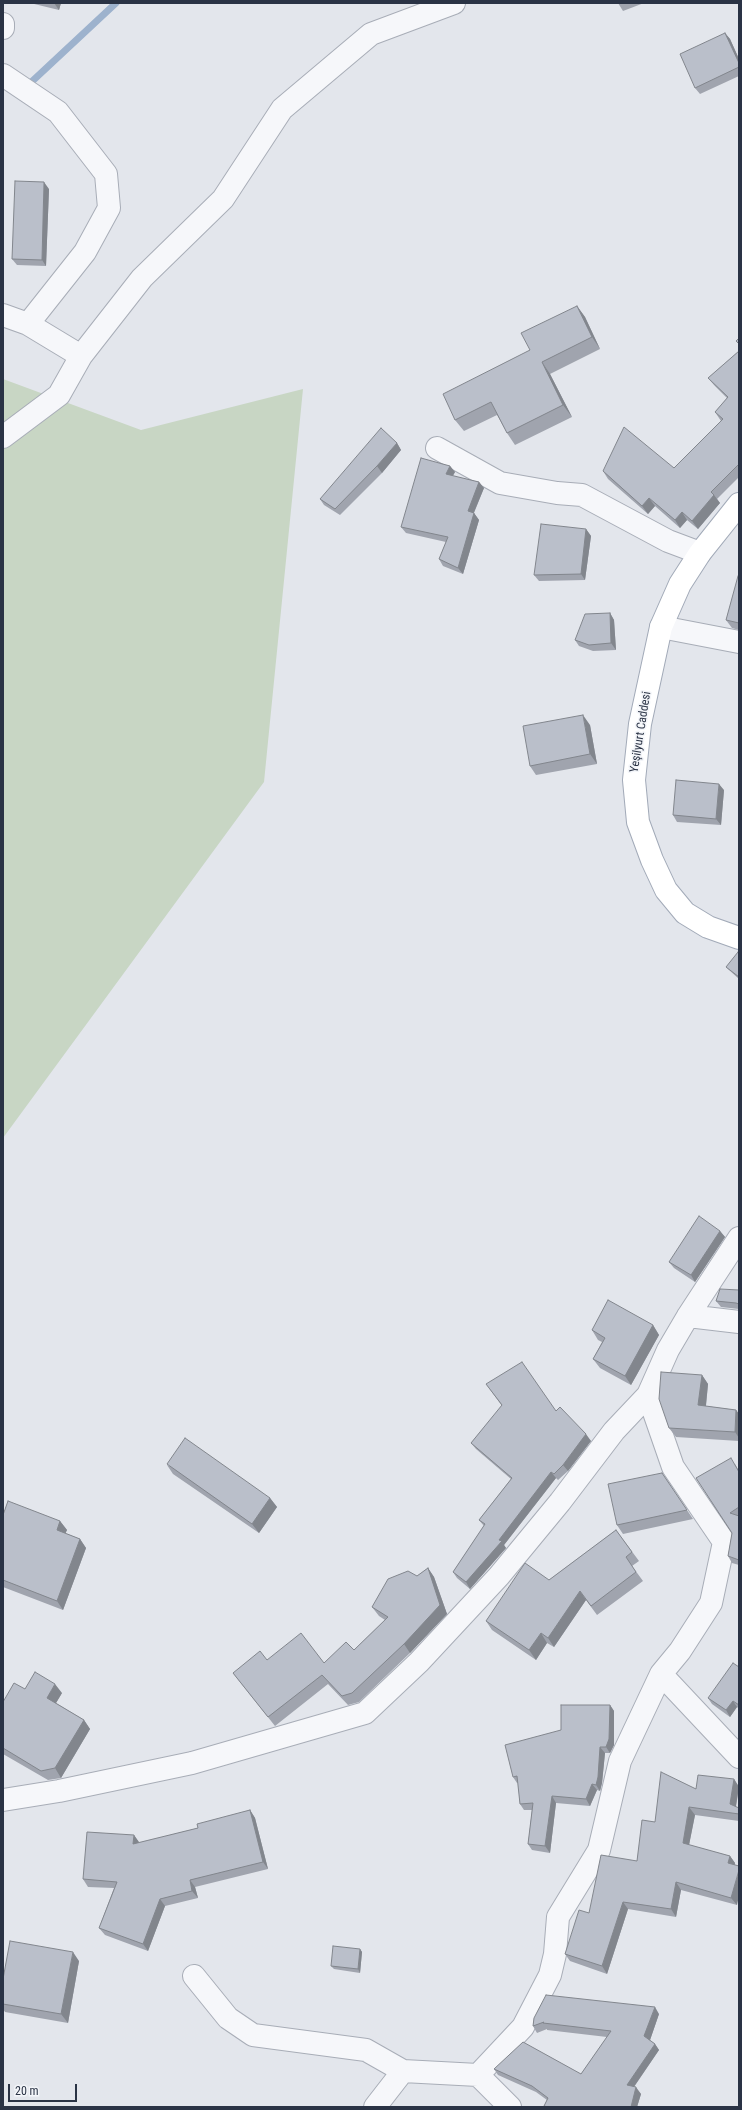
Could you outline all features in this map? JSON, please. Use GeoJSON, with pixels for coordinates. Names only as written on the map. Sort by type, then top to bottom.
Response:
{"type":"FeatureCollection","features":[{"type":"Feature","properties":{"kind":"main road","name":"Yeşilyurt Caddesi"},"geometry":{"type":"LineString","coordinates":[[739,504],[700,553],[680,584],[661,627],[640,724],[634,780],[638,822],[652,860],[666,890],[685,913],[708,927],[739,938]]}},
{"type":"Feature","properties":{"kind":"street"},"geometry":{"type":"LineString","coordinates":[[3,437],[59,395],[81,356],[142,278],[223,198],[282,109],[371,34],[454,3]]}},
{"type":"Feature","properties":{"kind":"street"},"geometry":{"type":"LineString","coordinates":[[3,75],[58,112],[106,174],[109,208],[85,252],[28,324]]}},
{"type":"Feature","properties":{"kind":"street"},"geometry":{"type":"LineString","coordinates":[[3,315],[28,324],[81,356]]}},
{"type":"Feature","properties":{"kind":"street"},"geometry":{"type":"LineString","coordinates":[[437,448],[500,483],[557,493],[582,495],[668,540],[700,553]]}},
{"type":"Feature","properties":{"kind":"street"},"geometry":{"type":"LineString","coordinates":[[661,627],[739,642]]}},
{"type":"Feature","properties":{"kind":"street"},"geometry":{"type":"LineString","coordinates":[[3,1800],[59,1791],[192,1763],[365,1713],[419,1662],[499,1576],[560,1502],[614,1431],[648,1395],[668,1350],[688,1316],[739,1238]]}},
{"type":"Feature","properties":{"kind":"street"},"geometry":{"type":"LineString","coordinates":[[688,1316],[739,1322]]}},
{"type":"Feature","properties":{"kind":"street"},"geometry":{"type":"LineString","coordinates":[[478,2075],[523,2027],[550,1976],[555,1954],[558,1917],[599,1850],[620,1761],[661,1674],[680,1651],[711,1603],[724,1542],[673,1467],[648,1395]]}},
{"type":"Feature","properties":{"kind":"street"},"geometry":{"type":"LineString","coordinates":[[661,1674],[739,1757]]}},
{"type":"Feature","properties":{"kind":"street"},"geometry":{"type":"LineString","coordinates":[[194,1976],[228,2018],[253,2035],[366,2050],[403,2071],[478,2075],[510,2107]]}},
{"type":"Feature","properties":{"kind":"street"},"geometry":{"type":"LineString","coordinates":[[375,2107],[403,2071]]}},
{"type":"Feature","properties":{"kind":"green space"},"geometry":{"type":"Polygon","coordinates":[[[3,379],[141,430],[303,389],[264,782],[3,1138],[3,379]]]}},
{"type":"Feature","properties":{"kind":"building"},"geometry":{"type":"Polygon","coordinates":[[[725,33],[739,63],[739,67],[695,88],[680,54],[725,33]]]}},
{"type":"Feature","properties":{"kind":"building"},"geometry":{"type":"Polygon","coordinates":[[[15,181],[44,182],[42,260],[12,259],[15,181]]]}},
{"type":"Feature","properties":{"kind":"building"},"geometry":{"type":"Polygon","coordinates":[[[577,306],[592,337],[542,362],[563,405],[507,433],[491,402],[455,420],[443,394],[530,350],[521,333],[577,306]]]}},
{"type":"Feature","properties":{"kind":"building"},"geometry":{"type":"Polygon","coordinates":[[[739,351],[739,464],[711,492],[714,495],[692,521],[682,512],[675,520],[649,498],[642,506],[603,471],[624,427],[674,468],[723,419],[715,412],[728,397],[708,378],[739,351]]]}},
{"type":"Feature","properties":{"kind":"building"},"geometry":{"type":"Polygon","coordinates":[[[381,428],[397,443],[335,509],[320,499],[381,428]]]}},
{"type":"Feature","properties":{"kind":"building"},"geometry":{"type":"Polygon","coordinates":[[[421,458],[450,466],[446,474],[479,482],[468,511],[474,513],[458,568],[439,559],[448,537],[401,527],[421,458]]]}},
{"type":"Feature","properties":{"kind":"building"},"geometry":{"type":"Polygon","coordinates":[[[541,524],[586,529],[581,574],[534,575],[541,524]]]}},
{"type":"Feature","properties":{"kind":"building"},"geometry":{"type":"Polygon","coordinates":[[[739,574],[739,623],[726,620],[739,574]]]}},
{"type":"Feature","properties":{"kind":"building"},"geometry":{"type":"Polygon","coordinates":[[[610,613],[611,643],[589,645],[575,640],[585,614],[610,613]]]}},
{"type":"Feature","properties":{"kind":"building"},"geometry":{"type":"Polygon","coordinates":[[[583,715],[590,754],[530,766],[523,726],[583,715]]]}},
{"type":"Feature","properties":{"kind":"building"},"geometry":{"type":"Polygon","coordinates":[[[676,780],[719,784],[716,819],[673,815],[676,780]]]}},
{"type":"Feature","properties":{"kind":"building"},"geometry":{"type":"Polygon","coordinates":[[[739,952],[739,977],[726,967],[739,952]]]}},
{"type":"Feature","properties":{"kind":"building"},"geometry":{"type":"Polygon","coordinates":[[[699,1216],[720,1231],[691,1275],[669,1262],[699,1216]]]}},
{"type":"Feature","properties":{"kind":"building"},"geometry":{"type":"Polygon","coordinates":[[[720,1289],[739,1290],[739,1304],[716,1301],[720,1289]]]}},
{"type":"Feature","properties":{"kind":"building"},"geometry":{"type":"Polygon","coordinates":[[[608,1300],[653,1325],[625,1376],[593,1359],[605,1338],[592,1330],[608,1300]]]}},
{"type":"Feature","properties":{"kind":"building"},"geometry":{"type":"Polygon","coordinates":[[[522,1362],[556,1411],[560,1407],[586,1434],[563,1465],[554,1474],[551,1472],[499,1540],[502,1541],[466,1582],[453,1572],[485,1524],[479,1520],[512,1478],[471,1443],[502,1405],[486,1384],[522,1362]]]}},
{"type":"Feature","properties":{"kind":"building"},"geometry":{"type":"Polygon","coordinates":[[[661,1372],[702,1375],[698,1405],[736,1410],[735,1432],[669,1428],[659,1399],[661,1372]]]}},
{"type":"Feature","properties":{"kind":"building"},"geometry":{"type":"Polygon","coordinates":[[[185,1438],[270,1498],[252,1524],[167,1464],[185,1438]]]}},
{"type":"Feature","properties":{"kind":"building"},"geometry":{"type":"Polygon","coordinates":[[[731,1458],[739,1472],[739,1507],[730,1513],[739,1516],[739,1560],[728,1556],[732,1533],[696,1478],[731,1458]]]}},
{"type":"Feature","properties":{"kind":"building"},"geometry":{"type":"Polygon","coordinates":[[[662,1473],[687,1510],[617,1525],[608,1484],[662,1473]]]}},
{"type":"Feature","properties":{"kind":"building"},"geometry":{"type":"Polygon","coordinates":[[[8,1501],[60,1521],[57,1530],[80,1539],[57,1601],[3,1580],[3,1515],[8,1501]]]}},
{"type":"Feature","properties":{"kind":"building"},"geometry":{"type":"Polygon","coordinates":[[[616,1530],[632,1552],[626,1557],[636,1572],[591,1606],[580,1591],[548,1638],[541,1633],[529,1650],[486,1621],[525,1563],[549,1580],[616,1530]]]}},
{"type":"Feature","properties":{"kind":"building"},"geometry":{"type":"Polygon","coordinates":[[[428,1568],[440,1605],[404,1644],[352,1693],[342,1696],[322,1675],[268,1717],[233,1673],[260,1651],[267,1660],[301,1633],[324,1663],[346,1642],[354,1650],[388,1617],[372,1607],[388,1579],[408,1571],[417,1576],[428,1568]]]}},
{"type":"Feature","properties":{"kind":"building"},"geometry":{"type":"Polygon","coordinates":[[[733,1663],[739,1667],[739,1705],[733,1701],[726,1710],[708,1698],[733,1663]]]}},
{"type":"Feature","properties":{"kind":"building"},"geometry":{"type":"Polygon","coordinates":[[[35,1672],[55,1684],[47,1698],[84,1720],[55,1768],[41,1771],[3,1748],[3,1702],[14,1683],[25,1689],[35,1672]]]}},
{"type":"Feature","properties":{"kind":"building"},"geometry":{"type":"Polygon","coordinates":[[[561,1705],[610,1705],[609,1739],[606,1747],[600,1747],[596,1785],[592,1784],[586,1799],[552,1796],[545,1846],[528,1844],[533,1803],[520,1804],[517,1776],[513,1777],[505,1745],[561,1730],[561,1705]]]}},
{"type":"Feature","properties":{"kind":"building"},"geometry":{"type":"Polygon","coordinates":[[[661,1772],[696,1789],[698,1775],[734,1779],[730,1804],[739,1808],[739,1814],[689,1807],[683,1843],[730,1856],[728,1863],[739,1866],[731,1898],[676,1882],[671,1909],[623,1902],[602,1966],[565,1954],[579,1910],[589,1913],[601,1855],[637,1861],[642,1820],[655,1822],[661,1772]]]}},
{"type":"Feature","properties":{"kind":"building"},"geometry":{"type":"Polygon","coordinates":[[[250,1810],[263,1862],[190,1880],[192,1891],[160,1899],[143,1944],[99,1928],[117,1882],[83,1879],[87,1832],[134,1835],[133,1844],[198,1828],[197,1824],[250,1810]]]}},
{"type":"Feature","properties":{"kind":"building"},"geometry":{"type":"Polygon","coordinates":[[[10,1941],[73,1952],[61,2014],[3,2004],[3,1979],[10,1941]]]}},
{"type":"Feature","properties":{"kind":"building"},"geometry":{"type":"Polygon","coordinates":[[[333,1946],[360,1949],[358,1969],[331,1966],[333,1946]]]}},
{"type":"Feature","properties":{"kind":"building"},"geometry":{"type":"Polygon","coordinates":[[[546,1995],[655,2007],[644,2036],[655,2044],[627,2085],[636,2087],[631,2107],[544,2106],[548,2098],[532,2086],[494,2069],[523,2042],[581,2074],[611,2031],[543,2023],[544,2022],[533,2026],[534,2018],[546,1995]]]}},
{"type":"Feature","properties":{"kind":"waterway"},"geometry":{"type":"LineString","coordinates":[[26,87],[116,3]]}}]}
